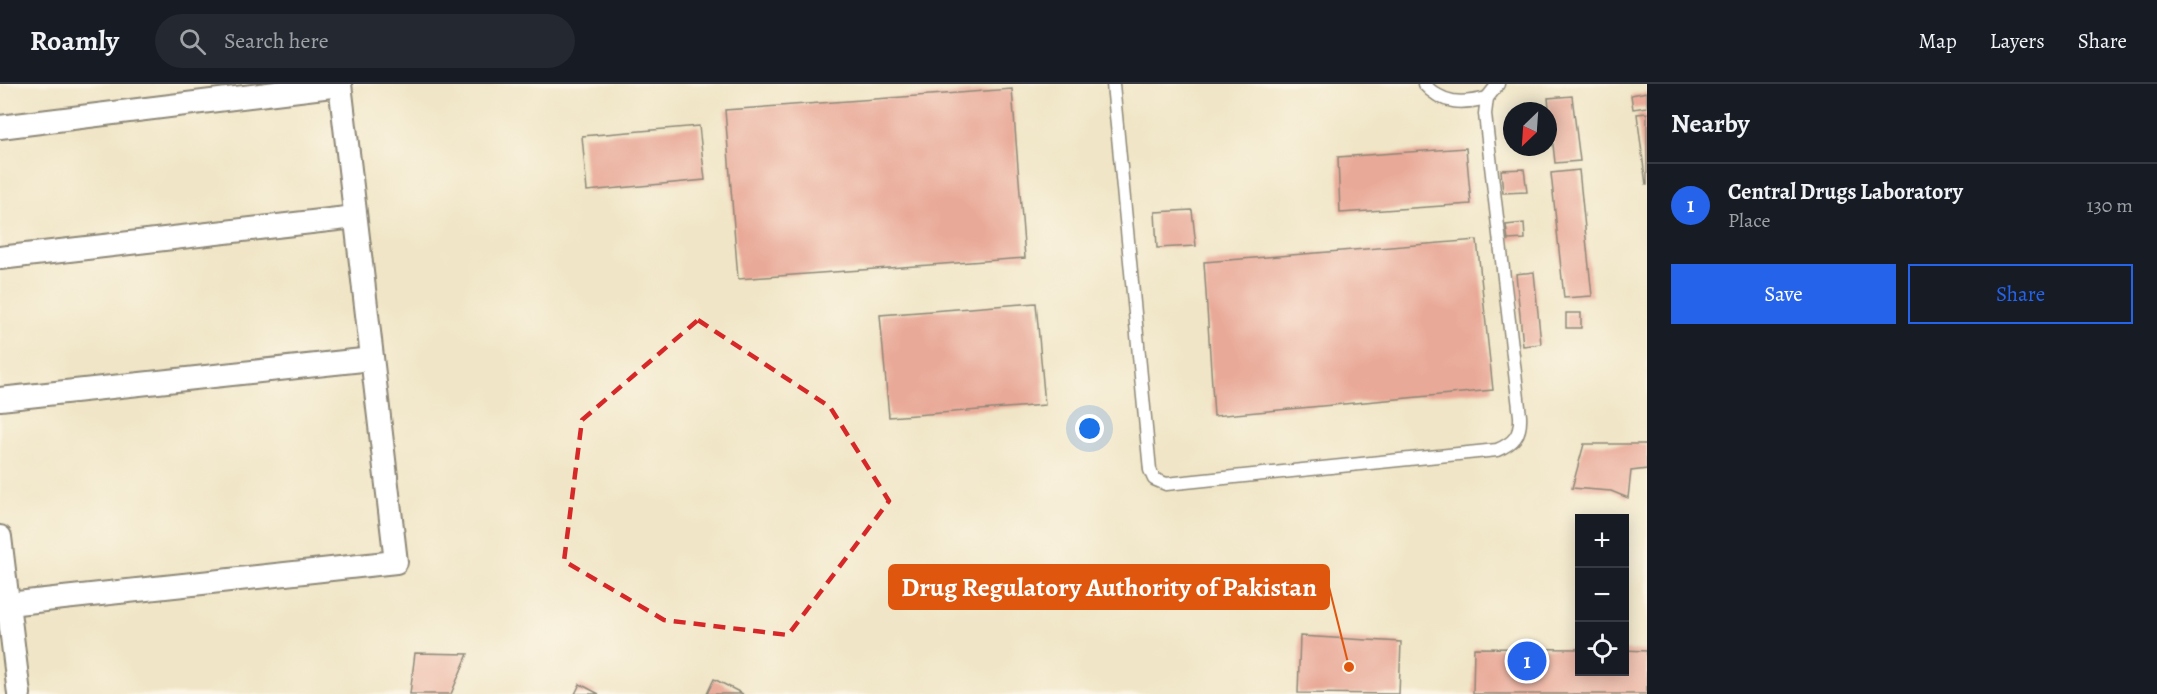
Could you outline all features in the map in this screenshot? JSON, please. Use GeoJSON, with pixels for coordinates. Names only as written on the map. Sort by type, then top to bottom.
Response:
{"type":"FeatureCollection","features":[{"type":"Feature","properties":{"kind":"street"},"geometry":{"type":"LineString","coordinates":[[0,128],[340,84],[396,562],[8,604]]}},
{"type":"Feature","properties":{"kind":"street"},"geometry":{"type":"LineString","coordinates":[[0,258],[355,217]]}},
{"type":"Feature","properties":{"kind":"street"},"geometry":{"type":"LineString","coordinates":[[0,399],[372,359]]}},
{"type":"Feature","properties":{"kind":"street"},"geometry":{"type":"LineString","coordinates":[[0,537],[19,694]]}},
{"type":"Feature","properties":{"kind":"lane"},"geometry":{"type":"LineString","coordinates":[[1113,84],[1150,470],[1155,479],[1166,484],[1497,450],[1516,439],[1520,429],[1520,416],[1485,114],[1487,98],[1498,84]]}},
{"type":"Feature","properties":{"kind":"lane"},"geometry":{"type":"LineString","coordinates":[[1424,84],[1443,99],[1460,104],[1487,98]]}},
{"type":"Feature","properties":{"kind":"highlighted area"},"geometry":{"type":"Polygon","coordinates":[[[698,320],[830,407],[889,501],[788,635],[664,620],[564,561],[582,420],[698,320]]]}},
{"type":"Feature","properties":{"kind":"building"},"geometry":{"type":"Polygon","coordinates":[[[1012,89],[1025,258],[738,279],[725,110],[1012,89]]]}},
{"type":"Feature","properties":{"kind":"building"},"geometry":{"type":"Polygon","coordinates":[[[1647,92],[1647,107],[1633,109],[1631,95],[1647,92]]]}},
{"type":"Feature","properties":{"kind":"building"},"geometry":{"type":"Polygon","coordinates":[[[1572,96],[1580,161],[1555,163],[1557,102],[1548,102],[1548,98],[1572,96]]]}},
{"type":"Feature","properties":{"kind":"building"},"geometry":{"type":"Polygon","coordinates":[[[1647,113],[1647,185],[1646,185],[1637,114],[1647,113]]]}},
{"type":"Feature","properties":{"kind":"building"},"geometry":{"type":"Polygon","coordinates":[[[699,126],[705,180],[587,191],[582,136],[699,126]]]}},
{"type":"Feature","properties":{"kind":"building"},"geometry":{"type":"Polygon","coordinates":[[[1466,148],[1471,204],[1340,213],[1338,157],[1466,148]]]}},
{"type":"Feature","properties":{"kind":"building"},"geometry":{"type":"Polygon","coordinates":[[[1524,169],[1527,192],[1503,193],[1501,170],[1524,169]]]}},
{"type":"Feature","properties":{"kind":"building"},"geometry":{"type":"Polygon","coordinates":[[[1579,170],[1592,296],[1564,298],[1551,173],[1579,170]]]}},
{"type":"Feature","properties":{"kind":"building"},"geometry":{"type":"Polygon","coordinates":[[[1192,210],[1196,246],[1157,248],[1155,212],[1192,210]]]}},
{"type":"Feature","properties":{"kind":"building"},"geometry":{"type":"Polygon","coordinates":[[[1524,223],[1525,239],[1508,240],[1506,225],[1524,223]]]}},
{"type":"Feature","properties":{"kind":"building"},"geometry":{"type":"Polygon","coordinates":[[[1477,240],[1493,390],[1214,416],[1204,262],[1477,240]]]}},
{"type":"Feature","properties":{"kind":"building"},"geometry":{"type":"Polygon","coordinates":[[[1534,272],[1541,344],[1523,346],[1516,274],[1534,272]]]}},
{"type":"Feature","properties":{"kind":"building"},"geometry":{"type":"Polygon","coordinates":[[[1036,303],[1045,405],[889,417],[880,315],[1036,303]]]}},
{"type":"Feature","properties":{"kind":"building"},"geometry":{"type":"Polygon","coordinates":[[[1566,313],[1581,313],[1581,328],[1566,328],[1566,313]]]}},
{"type":"Feature","properties":{"kind":"building"},"geometry":{"type":"Polygon","coordinates":[[[1584,444],[1647,444],[1647,469],[1631,471],[1628,498],[1611,491],[1572,488],[1584,444]]]}},
{"type":"Feature","properties":{"kind":"building"},"geometry":{"type":"Polygon","coordinates":[[[1300,636],[1401,642],[1399,694],[1298,693],[1300,636]]]}},
{"type":"Feature","properties":{"kind":"building"},"geometry":{"type":"Polygon","coordinates":[[[1474,648],[1575,649],[1575,676],[1629,676],[1629,650],[1647,651],[1647,694],[1473,694],[1474,648]]]}},
{"type":"Feature","properties":{"kind":"building"},"geometry":{"type":"Polygon","coordinates":[[[415,653],[468,654],[451,694],[410,694],[415,653]]]}},
{"type":"Feature","properties":{"kind":"building"},"geometry":{"type":"Polygon","coordinates":[[[714,679],[743,694],[707,694],[714,679]]]}},
{"type":"Feature","properties":{"kind":"building"},"geometry":{"type":"Polygon","coordinates":[[[580,684],[599,694],[575,694],[580,684]]]}},
{"type":"Feature","properties":{"kind":"place","name":"Central Drugs Laboratory"},"geometry":{"type":"Point","coordinates":[1527,661]}},
{"type":"Feature","properties":{"kind":"place","name":"Drug Regulatory Authority of Pakistan"},"geometry":{"type":"Point","coordinates":[1349,667]}}]}
